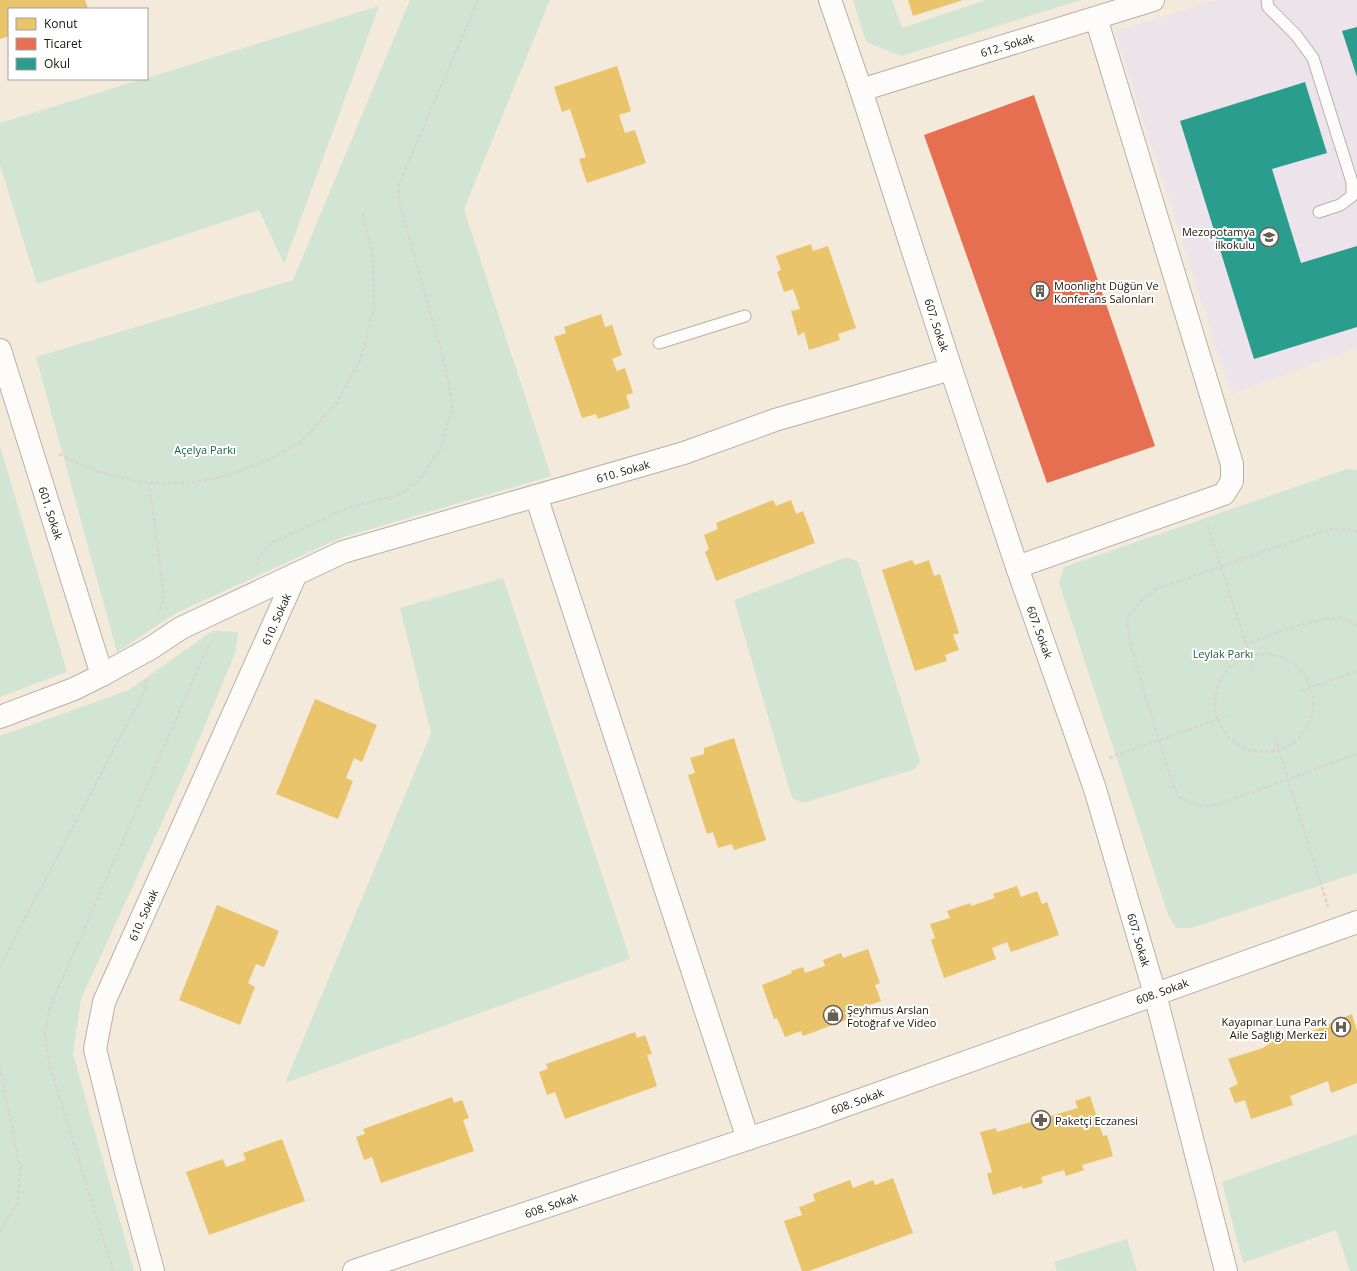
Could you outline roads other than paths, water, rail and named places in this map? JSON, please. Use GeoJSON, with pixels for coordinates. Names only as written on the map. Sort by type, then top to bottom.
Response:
{"type":"FeatureCollection","features":[{"type":"Feature","properties":{"kind":"street","name":"607. Sokak"},"geometry":{"type":"LineString","coordinates":[[830,0],[861,90],[1017,567],[1087,766],[1155,994],[1226,1271]]}},
{"type":"Feature","properties":{"kind":"street","name":"612. Sokak"},"geometry":{"type":"LineString","coordinates":[[861,90],[1153,0]]}},
{"type":"Feature","properties":{"kind":"street"},"geometry":{"type":"LineString","coordinates":[[1017,567],[1224,494],[1232,481],[1232,464],[1096,18]]}},
{"type":"Feature","properties":{"kind":"street","name":"601. Sokak"},"geometry":{"type":"LineString","coordinates":[[0,350],[102,675]]}},
{"type":"Feature","properties":{"kind":"street","name":"610. Sokak"},"geometry":{"type":"LineString","coordinates":[[0,717],[74,689],[151,648],[181,628],[343,552],[684,453],[775,420],[951,369]]}},
{"type":"Feature","properties":{"kind":"street"},"geometry":{"type":"LineString","coordinates":[[536,496],[748,1139]]}},
{"type":"Feature","properties":{"kind":"street","name":"610. Sokak"},"geometry":{"type":"LineString","coordinates":[[154,1271],[125,1168],[95,1049],[104,1002],[296,574]]}},
{"type":"Feature","properties":{"kind":"street","name":"608. Sokak"},"geometry":{"type":"LineString","coordinates":[[354,1271],[820,1114],[1357,922]]}},
{"type":"Feature","properties":{"kind":"lane"},"geometry":{"type":"LineString","coordinates":[[1267,0],[1268,7],[1296,35],[1313,58],[1352,182],[1352,196],[1340,205],[1319,212]]}},
{"type":"Feature","properties":{"kind":"lane"},"geometry":{"type":"LineString","coordinates":[[659,343],[745,316]]}},
{"type":"Feature","properties":{"kind":"place","name":"Mezopotamya ilkokulu"},"geometry":{"type":"Point","coordinates":[1269,237]}},
{"type":"Feature","properties":{"kind":"place","name":"Moonlight Düğün Ve Konferans Salonları"},"geometry":{"type":"Point","coordinates":[1040,291]}},
{"type":"Feature","properties":{"kind":"place","name":"Şeyhmus Arslan Fotoğraf ve Video"},"geometry":{"type":"Point","coordinates":[833,1015]}},
{"type":"Feature","properties":{"kind":"place","name":"Kayapınar Luna Park Aile Sağlığı Merkezi"},"geometry":{"type":"Point","coordinates":[1341,1027]}},
{"type":"Feature","properties":{"kind":"place","name":"Paketçi Eczanesi"},"geometry":{"type":"Point","coordinates":[1041,1120]}},
{"type":"Feature","properties":{"kind":"park label","name":"Açelya Parkı"},"geometry":{"type":"Point","coordinates":[205,449]}},
{"type":"Feature","properties":{"kind":"park label","name":"Leylak Parkı"},"geometry":{"type":"Point","coordinates":[1223,653]}}]}
